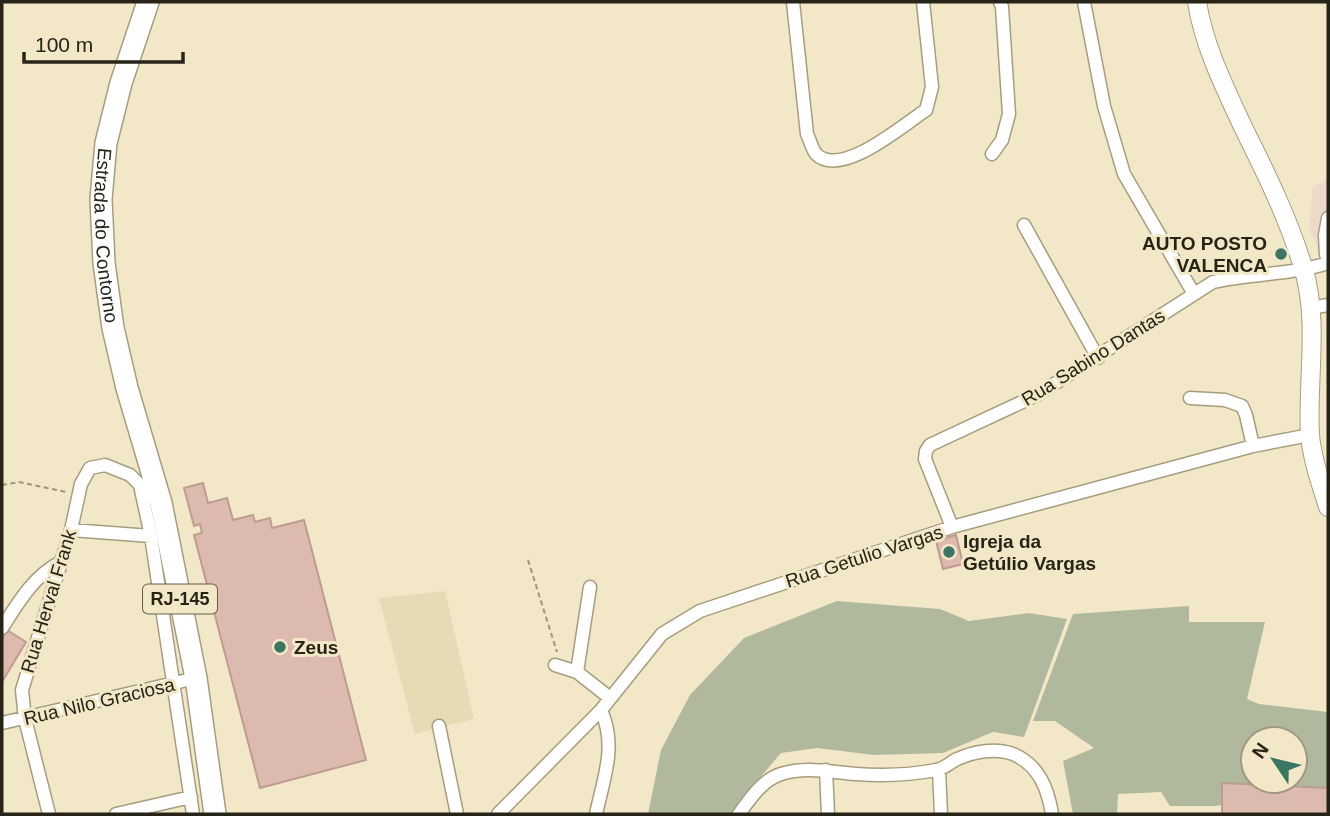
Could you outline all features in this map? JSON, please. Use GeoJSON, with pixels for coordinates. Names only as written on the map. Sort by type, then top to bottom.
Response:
{"type":"FeatureCollection","features":[{"type":"Feature","properties":{"kind":"main road","name":"Estrada do Contorno"},"geometry":{"type":"LineString","coordinates":[[148,2],[121,83],[106,143],[102,199],[104,263],[113,328],[160,503],[185,681]]}},
{"type":"Feature","properties":{"kind":"main road","name":"RJ-145"},"geometry":{"type":"LineString","coordinates":[[185,681],[215,814]]}},
{"type":"Feature","properties":{"kind":"street"},"geometry":{"type":"LineString","coordinates":[[793,2],[807,134],[814,153],[826,160],[838,162],[863,152],[926,110],[932,87],[923,2]]}},
{"type":"Feature","properties":{"kind":"street"},"geometry":{"type":"LineString","coordinates":[[992,155],[1002,140],[1009,114],[1000,2]]}},
{"type":"Feature","properties":{"kind":"street"},"geometry":{"type":"LineString","coordinates":[[1084,2],[1104,106],[1124,174],[1194,294]]}},
{"type":"Feature","properties":{"kind":"street"},"geometry":{"type":"LineString","coordinates":[[1197,2],[1217,72],[1270,183],[1304,271],[1310,308],[1312,362],[1310,435],[1328,508]]}},
{"type":"Feature","properties":{"kind":"street"},"geometry":{"type":"LineString","coordinates":[[1326,259],[1325,235],[1328,218]]}},
{"type":"Feature","properties":{"kind":"street"},"geometry":{"type":"LineString","coordinates":[[1024,225],[1098,358]]}},
{"type":"Feature","properties":{"kind":"street","name":"Rua Sabino Dantas"},"geometry":{"type":"LineString","coordinates":[[951,527],[925,459],[930,444],[1037,395],[1213,282],[1239,276],[1304,271],[1326,259]]}},
{"type":"Feature","properties":{"kind":"street"},"geometry":{"type":"LineString","coordinates":[[1310,308],[1328,305]]}},
{"type":"Feature","properties":{"kind":"street"},"geometry":{"type":"LineString","coordinates":[[1190,398],[1225,401],[1242,406],[1253,446]]}},
{"type":"Feature","properties":{"kind":"street","name":"Rua Getulio Vargas"},"geometry":{"type":"LineString","coordinates":[[498,814],[601,710],[662,634],[700,611],[951,527],[1253,446],[1310,435]]}},
{"type":"Feature","properties":{"kind":"street","name":"Rua Herval Frank"},"geometry":{"type":"LineString","coordinates":[[50,814],[25,719],[22,690],[87,471],[94,466],[105,465],[135,479],[140,485],[151,536]]}},
{"type":"Feature","properties":{"kind":"street"},"geometry":{"type":"LineString","coordinates":[[71,530],[151,536],[185,681],[193,814]]}},
{"type":"Feature","properties":{"kind":"street"},"geometry":{"type":"LineString","coordinates":[[2,628],[36,579],[61,562]]}},
{"type":"Feature","properties":{"kind":"street"},"geometry":{"type":"LineString","coordinates":[[577,672],[590,587]]}},
{"type":"Feature","properties":{"kind":"street"},"geometry":{"type":"LineString","coordinates":[[559,666],[577,672],[610,698]]}},
{"type":"Feature","properties":{"kind":"street","name":"Rua Nilo Graciosa"},"geometry":{"type":"LineString","coordinates":[[2,723],[185,681]]}},
{"type":"Feature","properties":{"kind":"street"},"geometry":{"type":"LineString","coordinates":[[596,814],[610,745],[608,725],[601,710]]}},
{"type":"Feature","properties":{"kind":"street"},"geometry":{"type":"LineString","coordinates":[[439,726],[457,814]]}},
{"type":"Feature","properties":{"kind":"street"},"geometry":{"type":"LineString","coordinates":[[739,814],[758,789],[778,774],[802,769],[884,775],[939,770],[975,753],[993,751],[1012,754],[1041,778],[1047,789],[1052,814]]}},
{"type":"Feature","properties":{"kind":"street"},"geometry":{"type":"LineString","coordinates":[[826,770],[828,814]]}},
{"type":"Feature","properties":{"kind":"street"},"geometry":{"type":"LineString","coordinates":[[939,770],[941,814]]}},
{"type":"Feature","properties":{"kind":"street"},"geometry":{"type":"LineString","coordinates":[[116,814],[191,797]]}},
{"type":"Feature","properties":{"kind":"path"},"geometry":{"type":"LineString","coordinates":[[2,485],[19,482],[78,495]]}},
{"type":"Feature","properties":{"kind":"path"},"geometry":{"type":"LineString","coordinates":[[527,560],[559,666]]}},
{"type":"Feature","properties":{"kind":"shaded area"},"geometry":{"type":"Polygon","coordinates":[[[1328,179],[1328,260],[1324,261],[1309,228],[1313,187],[1328,179]]]}},
{"type":"Feature","properties":{"kind":"shaded area"},"geometry":{"type":"Polygon","coordinates":[[[445,591],[474,719],[415,734],[379,598],[445,591]]]}},
{"type":"Feature","properties":{"kind":"green space"},"geometry":{"type":"Polygon","coordinates":[[[837,601],[940,609],[969,621],[1029,613],[1067,619],[1024,737],[993,732],[943,753],[874,755],[817,748],[781,753],[739,802],[733,814],[648,814],[661,750],[690,695],[744,638],[837,601]]]}},
{"type":"Feature","properties":{"kind":"green space"},"geometry":{"type":"Polygon","coordinates":[[[1189,606],[1189,622],[1265,622],[1247,699],[1259,704],[1328,712],[1328,788],[1309,787],[1309,725],[1239,725],[1239,784],[1222,783],[1222,805],[1170,806],[1161,792],[1118,794],[1117,814],[1073,814],[1063,761],[1094,748],[1055,721],[1033,721],[1073,614],[1189,606]]]}},
{"type":"Feature","properties":{"kind":"building","name":"Zeus"},"geometry":{"type":"Polygon","coordinates":[[[203,483],[208,503],[227,498],[233,520],[253,515],[255,522],[270,518],[272,528],[304,520],[366,760],[260,788],[194,535],[202,533],[200,524],[194,526],[184,488],[203,483]]]}},
{"type":"Feature","properties":{"kind":"building","name":"Igreja da Getúlio Vargas"},"geometry":{"type":"Polygon","coordinates":[[[956,535],[963,564],[943,569],[936,541],[956,535]]]}},
{"type":"Feature","properties":{"kind":"building"},"geometry":{"type":"Polygon","coordinates":[[[7,630],[26,642],[2,682],[2,639],[7,630]]]}},
{"type":"Feature","properties":{"kind":"building"},"geometry":{"type":"Polygon","coordinates":[[[1222,783],[1239,784],[1239,795],[1309,795],[1309,787],[1328,788],[1328,814],[1222,814],[1222,783]]]}},
{"type":"Feature","properties":{"kind":"place","name":"AUTO POSTO VALENCA"},"geometry":{"type":"Point","coordinates":[1281,254]}},
{"type":"Feature","properties":{"kind":"place","name":"Igreja da Getúlio Vargas"},"geometry":{"type":"Point","coordinates":[949,552]}},
{"type":"Feature","properties":{"kind":"place","name":"Zeus"},"geometry":{"type":"Point","coordinates":[280,647]}}]}
